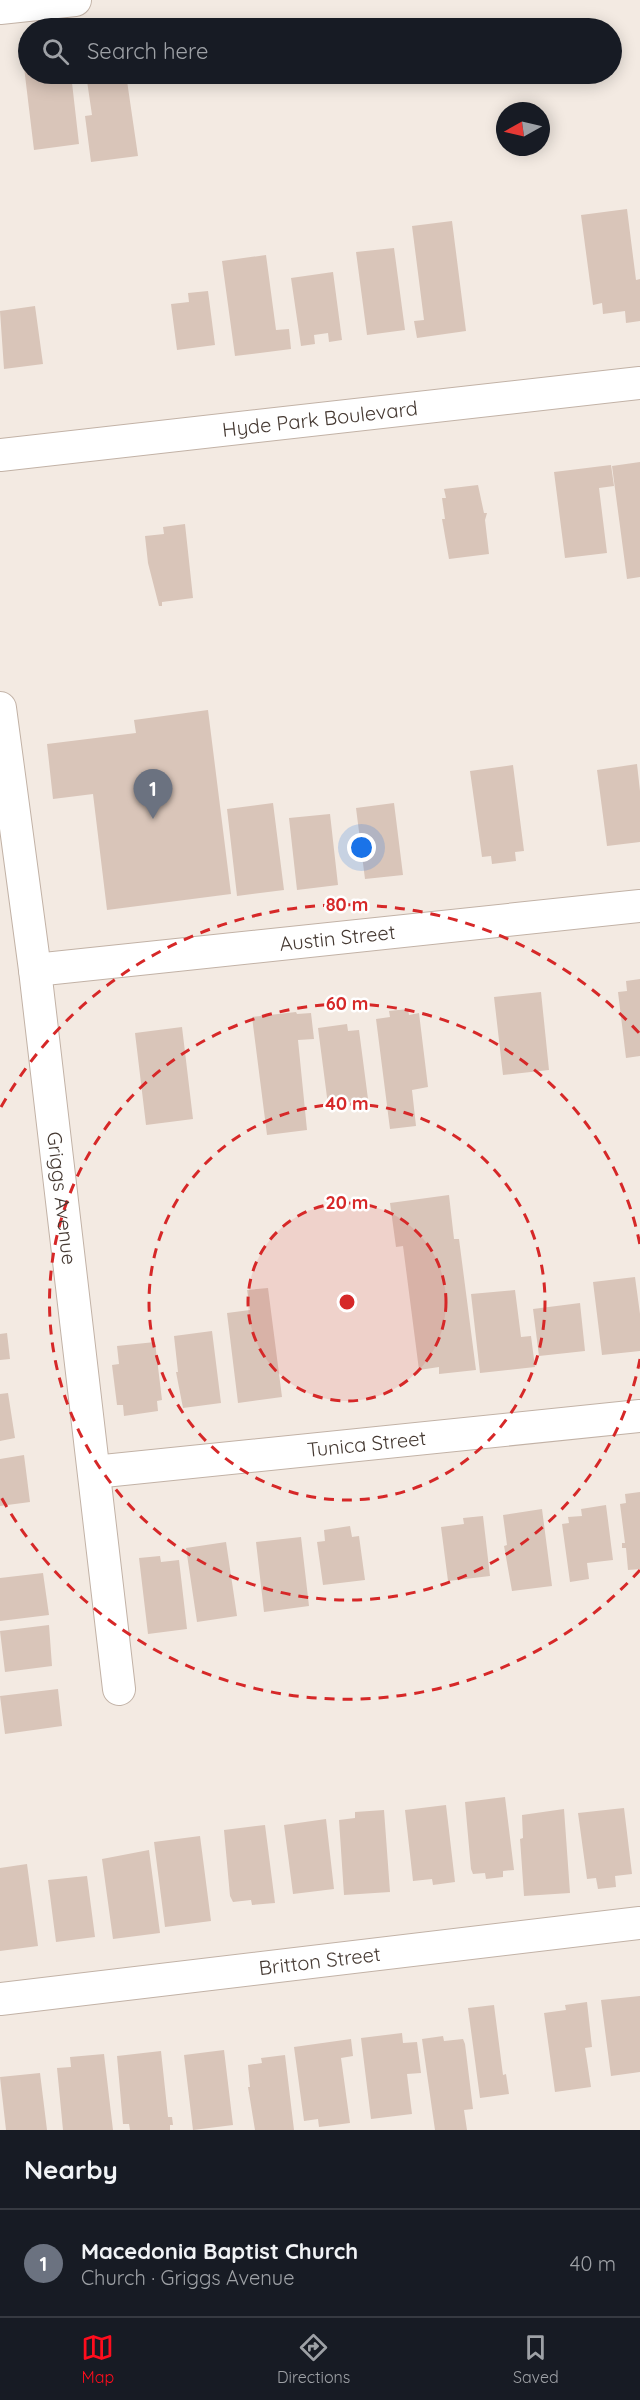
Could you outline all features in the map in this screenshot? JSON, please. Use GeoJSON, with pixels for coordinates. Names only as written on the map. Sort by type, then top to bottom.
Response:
{"type":"FeatureCollection","features":[{"type":"Feature","properties":{"kind":"street"},"geometry":{"type":"LineString","coordinates":[[0,8],[75,0]]}},
{"type":"Feature","properties":{"kind":"street","name":"Hyde Park Boulevard"},"geometry":{"type":"LineString","coordinates":[[0,455],[640,383]]}},
{"type":"Feature","properties":{"kind":"street","name":"Griggs Avenue"},"geometry":{"type":"LineString","coordinates":[[0,708],[35,970],[119,1689]]}},
{"type":"Feature","properties":{"kind":"street","name":"Austin Street"},"geometry":{"type":"LineString","coordinates":[[35,970],[640,906]]}},
{"type":"Feature","properties":{"kind":"street","name":"Tunica Street"},"geometry":{"type":"LineString","coordinates":[[94,1472],[640,1416]]}},
{"type":"Feature","properties":{"kind":"street","name":"Britton Street"},"geometry":{"type":"LineString","coordinates":[[0,1999],[640,1923]]}},
{"type":"Feature","properties":{"kind":"building"},"geometry":{"type":"Polygon","coordinates":[[[26,84],[72,84],[79,144],[34,150],[26,84]]]}},
{"type":"Feature","properties":{"kind":"building"},"geometry":{"type":"Polygon","coordinates":[[[87,84],[127,84],[138,156],[91,162],[85,116],[92,115],[87,84]]]}},
{"type":"Feature","properties":{"kind":"building"},"geometry":{"type":"Polygon","coordinates":[[[627,209],[636,280],[640,279],[640,321],[626,323],[625,311],[603,314],[602,303],[593,305],[581,215],[627,209]]]}},
{"type":"Feature","properties":{"kind":"building"},"geometry":{"type":"Polygon","coordinates":[[[452,221],[466,331],[417,338],[414,321],[424,320],[412,226],[452,221]]]}},
{"type":"Feature","properties":{"kind":"building"},"geometry":{"type":"Polygon","coordinates":[[[394,248],[405,330],[367,335],[356,252],[394,248]]]}},
{"type":"Feature","properties":{"kind":"building"},"geometry":{"type":"Polygon","coordinates":[[[266,255],[276,330],[289,329],[291,349],[235,356],[222,261],[266,255]]]}},
{"type":"Feature","properties":{"kind":"building"},"geometry":{"type":"Polygon","coordinates":[[[333,272],[342,340],[329,342],[328,333],[314,335],[315,344],[301,346],[291,278],[333,272]]]}},
{"type":"Feature","properties":{"kind":"building"},"geometry":{"type":"Polygon","coordinates":[[[208,291],[215,345],[177,350],[171,304],[189,302],[188,293],[208,291]]]}},
{"type":"Feature","properties":{"kind":"building"},"geometry":{"type":"Polygon","coordinates":[[[35,306],[43,364],[4,369],[0,311],[35,306]]]}},
{"type":"Feature","properties":{"kind":"building"},"geometry":{"type":"Polygon","coordinates":[[[640,462],[640,577],[627,579],[612,466],[640,462]]]}},
{"type":"Feature","properties":{"kind":"building"},"geometry":{"type":"Polygon","coordinates":[[[611,465],[614,486],[599,488],[607,553],[565,558],[554,472],[611,465]]]}},
{"type":"Feature","properties":{"kind":"building"},"geometry":{"type":"Polygon","coordinates":[[[478,485],[484,513],[487,513],[485,520],[489,554],[449,559],[442,519],[445,519],[442,498],[446,498],[444,489],[478,485]]]}},
{"type":"Feature","properties":{"kind":"building"},"geometry":{"type":"Polygon","coordinates":[[[185,524],[193,598],[162,602],[162,606],[159,606],[148,563],[145,536],[164,534],[163,527],[185,524]]]}},
{"type":"Feature","properties":{"kind":"building"},"geometry":{"type":"Polygon","coordinates":[[[208,710],[231,894],[107,910],[93,794],[53,799],[47,744],[136,733],[134,720],[208,710]]]}},
{"type":"Feature","properties":{"kind":"building"},"geometry":{"type":"Polygon","coordinates":[[[637,764],[640,791],[640,842],[607,846],[597,770],[637,764]]]}},
{"type":"Feature","properties":{"kind":"building"},"geometry":{"type":"Polygon","coordinates":[[[513,765],[524,851],[515,852],[516,861],[492,864],[491,856],[482,857],[470,771],[513,765]]]}},
{"type":"Feature","properties":{"kind":"building"},"geometry":{"type":"Polygon","coordinates":[[[273,803],[284,890],[237,896],[227,809],[273,803]]]}},
{"type":"Feature","properties":{"kind":"building"},"geometry":{"type":"Polygon","coordinates":[[[394,803],[403,875],[365,879],[356,808],[394,803]]]}},
{"type":"Feature","properties":{"kind":"building"},"geometry":{"type":"Polygon","coordinates":[[[330,814],[338,885],[297,890],[289,818],[330,814]]]}},
{"type":"Feature","properties":{"kind":"building"},"geometry":{"type":"Polygon","coordinates":[[[640,979],[640,1056],[626,1058],[618,992],[627,991],[626,981],[640,979]]]}},
{"type":"Feature","properties":{"kind":"building"},"geometry":{"type":"Polygon","coordinates":[[[541,992],[549,1070],[503,1075],[494,997],[541,992]]]}},
{"type":"Feature","properties":{"kind":"building"},"geometry":{"type":"Polygon","coordinates":[[[408,1009],[409,1015],[419,1013],[428,1087],[412,1090],[416,1126],[390,1129],[376,1019],[390,1017],[389,1011],[408,1009]]]}},
{"type":"Feature","properties":{"kind":"building"},"geometry":{"type":"Polygon","coordinates":[[[296,1012],[297,1014],[311,1013],[314,1039],[298,1040],[307,1130],[267,1135],[252,1017],[296,1012]]]}},
{"type":"Feature","properties":{"kind":"building"},"geometry":{"type":"Polygon","coordinates":[[[347,1024],[348,1031],[359,1030],[368,1099],[328,1105],[318,1028],[347,1024]]]}},
{"type":"Feature","properties":{"kind":"building"},"geometry":{"type":"Polygon","coordinates":[[[182,1027],[193,1119],[146,1125],[135,1033],[182,1027]]]}},
{"type":"Feature","properties":{"kind":"building"},"geometry":{"type":"Polygon","coordinates":[[[449,1195],[454,1239],[459,1239],[476,1370],[439,1374],[439,1367],[419,1370],[403,1246],[396,1247],[390,1203],[449,1195]]]}},
{"type":"Feature","properties":{"kind":"building"},"geometry":{"type":"Polygon","coordinates":[[[635,1277],[640,1314],[640,1351],[602,1355],[593,1282],[635,1277]]]}},
{"type":"Feature","properties":{"kind":"building"},"geometry":{"type":"Polygon","coordinates":[[[268,1288],[282,1397],[238,1403],[227,1313],[250,1310],[247,1290],[268,1288]]]}},
{"type":"Feature","properties":{"kind":"building"},"geometry":{"type":"Polygon","coordinates":[[[515,1290],[521,1337],[531,1336],[535,1367],[480,1373],[471,1294],[515,1290]]]}},
{"type":"Feature","properties":{"kind":"building"},"geometry":{"type":"Polygon","coordinates":[[[580,1303],[585,1351],[539,1356],[533,1309],[580,1303]]]}},
{"type":"Feature","properties":{"kind":"building"},"geometry":{"type":"Polygon","coordinates":[[[212,1331],[221,1403],[183,1408],[176,1372],[178,1372],[174,1336],[212,1331]]]}},
{"type":"Feature","properties":{"kind":"building"},"geometry":{"type":"Polygon","coordinates":[[[7,1333],[10,1359],[0,1360],[0,1334],[7,1333]]]}},
{"type":"Feature","properties":{"kind":"building"},"geometry":{"type":"Polygon","coordinates":[[[155,1342],[162,1400],[157,1401],[158,1411],[124,1416],[123,1405],[117,1405],[112,1365],[119,1364],[117,1346],[155,1342]]]}},
{"type":"Feature","properties":{"kind":"building"},"geometry":{"type":"Polygon","coordinates":[[[8,1393],[15,1438],[0,1441],[0,1394],[8,1393]]]}},
{"type":"Feature","properties":{"kind":"building"},"geometry":{"type":"Polygon","coordinates":[[[24,1455],[30,1502],[0,1506],[0,1459],[24,1455]]]}},
{"type":"Feature","properties":{"kind":"building"},"geometry":{"type":"Polygon","coordinates":[[[640,1492],[640,1569],[628,1570],[626,1548],[622,1548],[622,1543],[625,1543],[620,1504],[626,1503],[625,1494],[640,1492]]]}},
{"type":"Feature","properties":{"kind":"building"},"geometry":{"type":"Polygon","coordinates":[[[606,1505],[613,1560],[587,1563],[589,1579],[570,1582],[562,1524],[569,1523],[568,1517],[582,1516],[581,1509],[606,1505]]]}},
{"type":"Feature","properties":{"kind":"building"},"geometry":{"type":"Polygon","coordinates":[[[542,1509],[552,1586],[512,1591],[504,1546],[507,1545],[503,1515],[542,1509]]]}},
{"type":"Feature","properties":{"kind":"building"},"geometry":{"type":"Polygon","coordinates":[[[483,1516],[490,1576],[448,1581],[441,1527],[464,1524],[463,1518],[483,1516]]]}},
{"type":"Feature","properties":{"kind":"building"},"geometry":{"type":"Polygon","coordinates":[[[350,1526],[352,1537],[359,1536],[365,1580],[323,1585],[317,1542],[325,1541],[324,1530],[350,1526]]]}},
{"type":"Feature","properties":{"kind":"building"},"geometry":{"type":"Polygon","coordinates":[[[301,1537],[309,1606],[264,1612],[256,1542],[301,1537]]]}},
{"type":"Feature","properties":{"kind":"building"},"geometry":{"type":"Polygon","coordinates":[[[226,1542],[237,1616],[197,1622],[186,1548],[226,1542]]]}},
{"type":"Feature","properties":{"kind":"building"},"geometry":{"type":"Polygon","coordinates":[[[160,1556],[161,1562],[179,1560],[187,1629],[148,1634],[139,1558],[160,1556]]]}},
{"type":"Feature","properties":{"kind":"building"},"geometry":{"type":"Polygon","coordinates":[[[43,1573],[49,1615],[0,1621],[0,1578],[43,1573]]]}},
{"type":"Feature","properties":{"kind":"building"},"geometry":{"type":"Polygon","coordinates":[[[49,1625],[52,1666],[5,1672],[0,1631],[49,1625]]]}},
{"type":"Feature","properties":{"kind":"building"},"geometry":{"type":"Polygon","coordinates":[[[58,1689],[62,1726],[5,1734],[0,1696],[58,1689]]]}},
{"type":"Feature","properties":{"kind":"building"},"geometry":{"type":"Polygon","coordinates":[[[505,1797],[514,1870],[503,1871],[503,1877],[486,1879],[485,1873],[473,1874],[471,1869],[465,1802],[505,1797]]]}},
{"type":"Feature","properties":{"kind":"building"},"geometry":{"type":"Polygon","coordinates":[[[446,1805],[455,1882],[433,1885],[432,1879],[413,1881],[405,1810],[446,1805]]]}},
{"type":"Feature","properties":{"kind":"building"},"geometry":{"type":"Polygon","coordinates":[[[624,1808],[632,1874],[615,1876],[616,1887],[598,1889],[596,1878],[587,1879],[578,1813],[624,1808]]]}},
{"type":"Feature","properties":{"kind":"building"},"geometry":{"type":"Polygon","coordinates":[[[564,1809],[570,1893],[524,1896],[520,1839],[523,1838],[522,1815],[564,1809]]]}},
{"type":"Feature","properties":{"kind":"building"},"geometry":{"type":"Polygon","coordinates":[[[384,1810],[390,1892],[344,1895],[339,1820],[355,1818],[355,1812],[384,1810]]]}},
{"type":"Feature","properties":{"kind":"building"},"geometry":{"type":"Polygon","coordinates":[[[326,1819],[334,1889],[293,1894],[284,1825],[326,1819]]]}},
{"type":"Feature","properties":{"kind":"building"},"geometry":{"type":"Polygon","coordinates":[[[265,1825],[275,1903],[252,1905],[251,1900],[233,1902],[230,1896],[224,1830],[265,1825]]]}},
{"type":"Feature","properties":{"kind":"building"},"geometry":{"type":"Polygon","coordinates":[[[200,1836],[211,1921],[165,1927],[154,1842],[200,1836]]]}},
{"type":"Feature","properties":{"kind":"building"},"geometry":{"type":"Polygon","coordinates":[[[149,1850],[160,1933],[113,1939],[102,1859],[149,1850]]]}},
{"type":"Feature","properties":{"kind":"building"},"geometry":{"type":"Polygon","coordinates":[[[27,1864],[38,1946],[0,1951],[0,1868],[27,1864]]]}},
{"type":"Feature","properties":{"kind":"building"},"geometry":{"type":"Polygon","coordinates":[[[87,1876],[95,1937],[56,1942],[48,1880],[87,1876]]]}},
{"type":"Feature","properties":{"kind":"building"},"geometry":{"type":"Polygon","coordinates":[[[640,1996],[640,2072],[611,2076],[601,2000],[640,1996]]]}},
{"type":"Feature","properties":{"kind":"building"},"geometry":{"type":"Polygon","coordinates":[[[587,2002],[592,2047],[585,2048],[591,2087],[555,2092],[544,2013],[566,2010],[565,2005],[587,2002]]]}},
{"type":"Feature","properties":{"kind":"building"},"geometry":{"type":"Polygon","coordinates":[[[494,2005],[503,2075],[506,2074],[509,2094],[480,2098],[468,2008],[494,2005]]]}},
{"type":"Feature","properties":{"kind":"building"},"geometry":{"type":"Polygon","coordinates":[[[402,2033],[403,2043],[417,2042],[421,2073],[407,2074],[412,2114],[371,2119],[361,2038],[402,2033]]]}},
{"type":"Feature","properties":{"kind":"building"},"geometry":{"type":"Polygon","coordinates":[[[443,2036],[444,2041],[463,2039],[465,2044],[473,2109],[464,2110],[467,2130],[435,2130],[422,2039],[443,2036]]]}},
{"type":"Feature","properties":{"kind":"building"},"geometry":{"type":"Polygon","coordinates":[[[351,2039],[353,2056],[341,2058],[350,2123],[319,2127],[318,2119],[304,2121],[294,2047],[351,2039]]]}},
{"type":"Feature","properties":{"kind":"building"},"geometry":{"type":"Polygon","coordinates":[[[224,2050],[233,2125],[193,2130],[184,2055],[224,2050]]]}},
{"type":"Feature","properties":{"kind":"building"},"geometry":{"type":"Polygon","coordinates":[[[161,2051],[168,2117],[172,2117],[173,2125],[170,2125],[170,2130],[130,2130],[129,2124],[123,2124],[117,2056],[161,2051]]]}},
{"type":"Feature","properties":{"kind":"building"},"geometry":{"type":"Polygon","coordinates":[[[104,2054],[113,2130],[63,2130],[57,2068],[71,2067],[70,2057],[104,2054]]]}},
{"type":"Feature","properties":{"kind":"building"},"geometry":{"type":"Polygon","coordinates":[[[285,2055],[294,2130],[255,2130],[248,2087],[250,2087],[248,2065],[262,2063],[261,2058],[285,2055]]]}},
{"type":"Feature","properties":{"kind":"building"},"geometry":{"type":"Polygon","coordinates":[[[40,2073],[47,2130],[6,2130],[0,2077],[40,2073]]]}},
{"type":"Feature","properties":{"kind":"place","name":"Macedonia Baptist Church"},"geometry":{"type":"Point","coordinates":[153,819]}}]}
